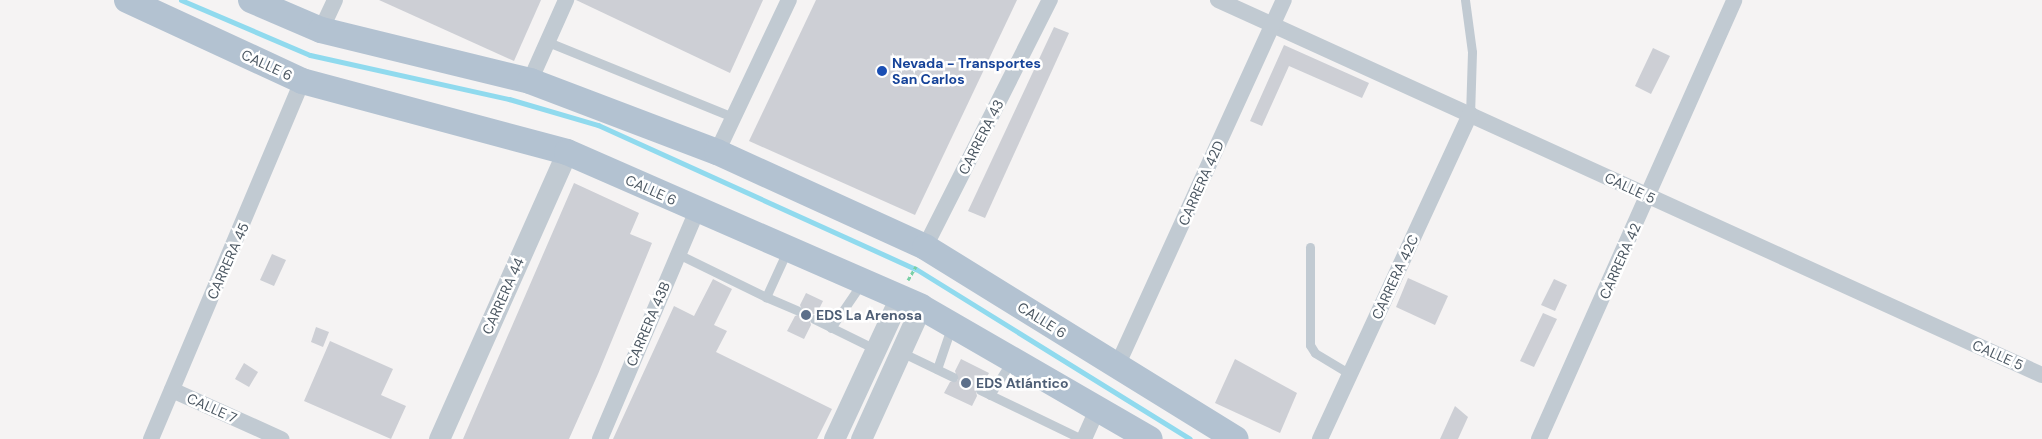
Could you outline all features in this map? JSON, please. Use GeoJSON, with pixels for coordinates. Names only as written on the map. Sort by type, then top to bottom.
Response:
{"type":"FeatureCollection","features":[{"type":"Feature","properties":{"kind":"main road","name":"CALLE 6"},"geometry":{"type":"LineString","coordinates":[[127,0],[302,81],[567,152],[911,302],[1150,439]]}},
{"type":"Feature","properties":{"kind":"main road","name":"CALLE 6"},"geometry":{"type":"LineString","coordinates":[[251,0],[321,30],[530,81],[717,152],[925,248],[1236,439]]}},
{"type":"Feature","properties":{"kind":"street"},"geometry":{"type":"LineString","coordinates":[[321,30],[336,0]]}},
{"type":"Feature","properties":{"kind":"street"},"geometry":{"type":"LineString","coordinates":[[530,81],[566,0]]}},
{"type":"Feature","properties":{"kind":"street"},"geometry":{"type":"LineString","coordinates":[[717,152],[789,0]]}},
{"type":"Feature","properties":{"kind":"street","name":"CARRERA 43"},"geometry":{"type":"LineString","coordinates":[[925,248],[1050,0]]}},
{"type":"Feature","properties":{"kind":"street","name":"CALLE 5"},"geometry":{"type":"LineString","coordinates":[[1218,0],[2042,375]]}},
{"type":"Feature","properties":{"kind":"street","name":"CARRERA 42D"},"geometry":{"type":"LineString","coordinates":[[1117,366],[1284,0]]}},
{"type":"Feature","properties":{"kind":"street","name":"CARRERA 42"},"geometry":{"type":"LineString","coordinates":[[1539,439],[1734,0]]}},
{"type":"Feature","properties":{"kind":"street","name":"CARRERA 45"},"geometry":{"type":"LineString","coordinates":[[151,439],[302,81]]}},
{"type":"Feature","properties":{"kind":"street","name":"CARRERA 42C"},"geometry":{"type":"LineString","coordinates":[[1320,439],[1470,114]]}},
{"type":"Feature","properties":{"kind":"street","name":"CARRERA 44"},"geometry":{"type":"LineString","coordinates":[[439,439],[567,152]]}},
{"type":"Feature","properties":{"kind":"street","name":"CARRERA 43B"},"geometry":{"type":"LineString","coordinates":[[600,439],[697,210]]}},
{"type":"Feature","properties":{"kind":"street"},"geometry":{"type":"LineString","coordinates":[[834,439],[876,349],[911,302]]}},
{"type":"Feature","properties":{"kind":"street"},"geometry":{"type":"LineString","coordinates":[[861,439],[900,351],[911,302]]}},
{"type":"Feature","properties":{"kind":"street","name":"CALLE 7"},"geometry":{"type":"LineString","coordinates":[[172,390],[281,439]]}},
{"type":"Feature","properties":{"kind":"street"},"geometry":{"type":"LineString","coordinates":[[1083,439],[1098,408]]}},
{"type":"Feature","properties":{"kind":"lane"},"geometry":{"type":"LineString","coordinates":[[1465,0],[1472,52],[1470,114]]}},
{"type":"Feature","properties":{"kind":"lane"},"geometry":{"type":"LineString","coordinates":[[548,42],[733,117]]}},
{"type":"Feature","properties":{"kind":"lane"},"geometry":{"type":"LineString","coordinates":[[1310,247],[1310,345],[1326,361],[1350,374]]}},
{"type":"Feature","properties":{"kind":"lane"},"geometry":{"type":"LineString","coordinates":[[766,297],[788,249]]}},
{"type":"Feature","properties":{"kind":"lane"},"geometry":{"type":"LineString","coordinates":[[678,254],[797,310]]}},
{"type":"Feature","properties":{"kind":"lane"},"geometry":{"type":"LineString","coordinates":[[832,328],[863,281]]}},
{"type":"Feature","properties":{"kind":"lane"},"geometry":{"type":"LineString","coordinates":[[814,319],[876,349]]}},
{"type":"Feature","properties":{"kind":"lane"},"geometry":{"type":"LineString","coordinates":[[937,369],[952,325]]}},
{"type":"Feature","properties":{"kind":"lane"},"geometry":{"type":"LineString","coordinates":[[900,351],[953,377]]}},
{"type":"Feature","properties":{"kind":"lane"},"geometry":{"type":"LineString","coordinates":[[990,395],[1012,360]]}},
{"type":"Feature","properties":{"kind":"lane"},"geometry":{"type":"LineString","coordinates":[[980,390],[1083,439]]}},
{"type":"Feature","properties":{"kind":"building"},"geometry":{"type":"Polygon","coordinates":[[[379,0],[541,0],[514,61],[379,0]]]}},
{"type":"Feature","properties":{"kind":"building"},"geometry":{"type":"Polygon","coordinates":[[[576,0],[763,0],[730,73],[576,0]]]}},
{"type":"Feature","properties":{"kind":"building","name":"Nevada - Transportes San Carlos"},"geometry":{"type":"Polygon","coordinates":[[[816,0],[1017,0],[915,215],[749,141],[816,0]]]}},
{"type":"Feature","properties":{"kind":"building"},"geometry":{"type":"Polygon","coordinates":[[[1054,27],[1069,33],[985,218],[968,211],[1054,27]]]}},
{"type":"Feature","properties":{"kind":"building"},"geometry":{"type":"Polygon","coordinates":[[[1284,45],[1369,83],[1362,98],[1289,66],[1262,126],[1250,121],[1284,45]]]}},
{"type":"Feature","properties":{"kind":"building"},"geometry":{"type":"Polygon","coordinates":[[[1653,48],[1670,56],[1651,94],[1635,86],[1653,48]]]}},
{"type":"Feature","properties":{"kind":"building"},"geometry":{"type":"Polygon","coordinates":[[[574,183],[639,213],[630,234],[652,243],[598,374],[569,439],[463,439],[574,183]]]}},
{"type":"Feature","properties":{"kind":"building"},"geometry":{"type":"Polygon","coordinates":[[[272,254],[286,260],[274,286],[260,280],[272,254]]]}},
{"type":"Feature","properties":{"kind":"building"},"geometry":{"type":"Polygon","coordinates":[[[1408,278],[1448,296],[1435,325],[1396,307],[1408,278]]]}},
{"type":"Feature","properties":{"kind":"building"},"geometry":{"type":"Polygon","coordinates":[[[713,279],[732,289],[714,325],[727,331],[716,352],[832,409],[817,439],[613,439],[674,306],[694,316],[713,279]]]}},
{"type":"Feature","properties":{"kind":"building"},"geometry":{"type":"Polygon","coordinates":[[[1554,279],[1567,285],[1555,311],[1541,305],[1554,279]]]}},
{"type":"Feature","properties":{"kind":"building","name":"EDS La Arenosa"},"geometry":{"type":"Polygon","coordinates":[[[806,293],[823,301],[817,313],[809,316],[811,325],[804,339],[787,331],[795,316],[803,313],[800,305],[806,293]]]}},
{"type":"Feature","properties":{"kind":"building"},"geometry":{"type":"Polygon","coordinates":[[[1543,313],[1557,319],[1534,367],[1520,361],[1543,313]]]}},
{"type":"Feature","properties":{"kind":"building"},"geometry":{"type":"Polygon","coordinates":[[[316,327],[329,332],[323,347],[311,342],[316,327]]]}},
{"type":"Feature","properties":{"kind":"building"},"geometry":{"type":"Polygon","coordinates":[[[330,341],[393,369],[381,395],[406,406],[391,439],[304,401],[330,341]]]}},
{"type":"Feature","properties":{"kind":"building","name":"EDS Atlántico"},"geometry":{"type":"Polygon","coordinates":[[[961,359],[989,373],[983,384],[975,387],[977,396],[972,406],[944,393],[950,382],[958,380],[955,371],[961,359]]]}},
{"type":"Feature","properties":{"kind":"building"},"geometry":{"type":"Polygon","coordinates":[[[1235,359],[1297,393],[1280,433],[1215,403],[1235,359]]]}},
{"type":"Feature","properties":{"kind":"building"},"geometry":{"type":"Polygon","coordinates":[[[244,363],[258,372],[249,387],[235,379],[244,363]]]}},
{"type":"Feature","properties":{"kind":"building"},"geometry":{"type":"Polygon","coordinates":[[[1455,406],[1468,417],[1458,439],[1440,439],[1455,406]]]}},
{"type":"Feature","properties":{"kind":"waterway"},"geometry":{"type":"LineString","coordinates":[[181,0],[310,55],[509,99],[598,125],[916,269],[1190,439]]}},
{"type":"Feature","properties":{"kind":"place","name":"Nevada - Transportes San Carlos"},"geometry":{"type":"Point","coordinates":[882,71]}},
{"type":"Feature","properties":{"kind":"place","name":"EDS La Arenosa"},"geometry":{"type":"Point","coordinates":[806,315]}},
{"type":"Feature","properties":{"kind":"place","name":"EDS Atlántico"},"geometry":{"type":"Point","coordinates":[966,383]}}]}
